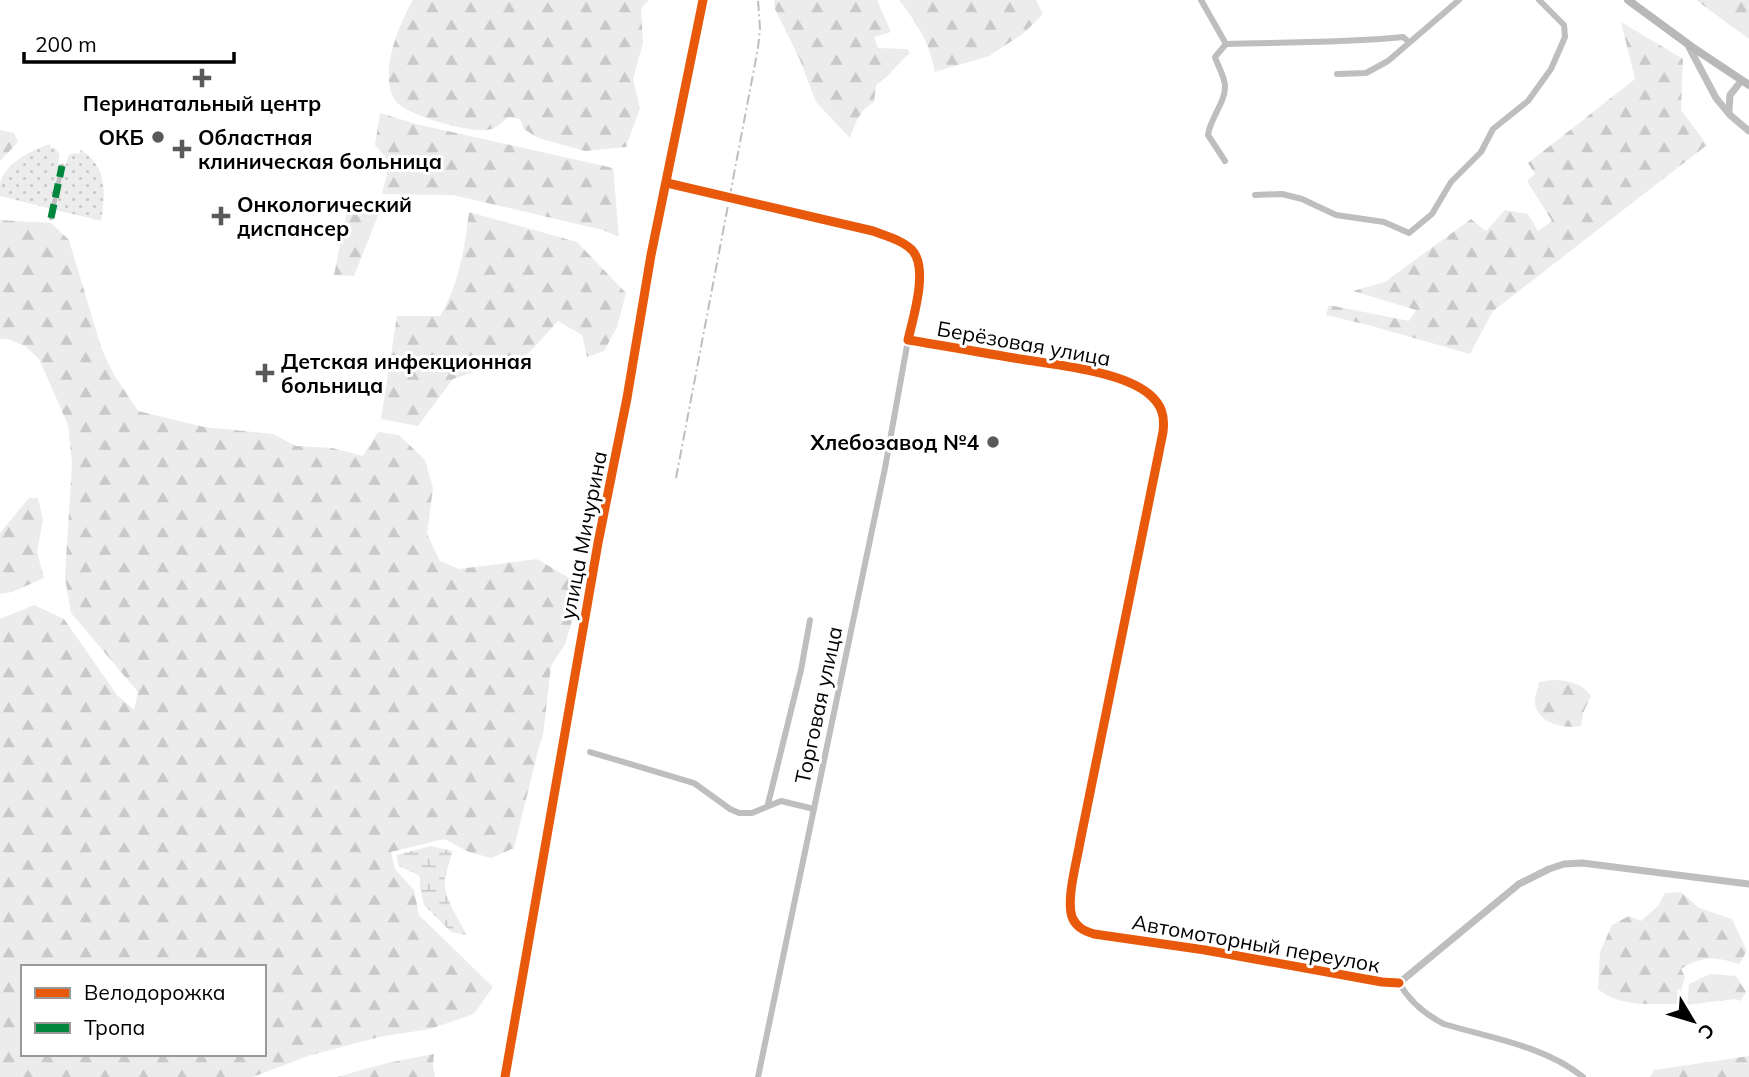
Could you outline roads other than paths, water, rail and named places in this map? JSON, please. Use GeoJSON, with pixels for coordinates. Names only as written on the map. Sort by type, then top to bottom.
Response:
{"type":"FeatureCollection","features":[{"type":"Feature","properties":{"kind":"main road"},"geometry":{"type":"LineString","coordinates":[[1628,0],[1745,83]]}},
{"type":"Feature","properties":{"kind":"street","name":"улица Мичурина"},"geometry":{"type":"LineString","coordinates":[[505,1077],[598,543],[627,398],[651,255],[703,0]]}},
{"type":"Feature","properties":{"kind":"street"},"geometry":{"type":"LineString","coordinates":[[1201,0],[1226,44]]}},
{"type":"Feature","properties":{"kind":"street"},"geometry":{"type":"LineString","coordinates":[[1336,74],[1366,74],[1388,61],[1459,0]]}},
{"type":"Feature","properties":{"kind":"street"},"geometry":{"type":"LineString","coordinates":[[1255,195],[1282,194],[1302,199],[1336,215],[1384,222],[1409,233],[1414,230],[1433,214],[1451,182],[1481,152],[1493,129],[1528,101],[1551,69],[1565,37],[1564,25],[1539,0]]}},
{"type":"Feature","properties":{"kind":"street"},"geometry":{"type":"LineString","coordinates":[[1225,161],[1208,135],[1225,86],[1215,57],[1226,44],[1404,37],[1409,42]]}},
{"type":"Feature","properties":{"kind":"street"},"geometry":{"type":"LineString","coordinates":[[1683,40],[1694,53],[1716,98],[1730,115],[1749,131]]}},
{"type":"Feature","properties":{"kind":"street"},"geometry":{"type":"LineString","coordinates":[[1730,115],[1730,96],[1745,83]]}},
{"type":"Feature","properties":{"kind":"street"},"geometry":{"type":"LineString","coordinates":[[51,218],[62,166]]}},
{"type":"Feature","properties":{"kind":"street","name":"Берёзовая улица"},"geometry":{"type":"LineString","coordinates":[[667,183],[892,238],[906,246],[918,260],[921,273],[908,340],[1116,377],[1148,393],[1163,412],[1163,432],[1080,842],[1071,904],[1073,918]]}},
{"type":"Feature","properties":{"kind":"street","name":"Торговая улица"},"geometry":{"type":"LineString","coordinates":[[758,1077],[885,468],[908,340]]}},
{"type":"Feature","properties":{"kind":"street"},"geometry":{"type":"LineString","coordinates":[[768,804],[799,680],[810,620]]}},
{"type":"Feature","properties":{"kind":"street"},"geometry":{"type":"LineString","coordinates":[[590,752],[694,783],[730,810],[739,813],[752,813],[781,800],[814,809]]}},
{"type":"Feature","properties":{"kind":"street"},"geometry":{"type":"LineString","coordinates":[[1399,983],[1519,884],[1564,864],[1597,864],[1749,884]]}},
{"type":"Feature","properties":{"kind":"street","name":"Автомоторный переулок"},"geometry":{"type":"LineString","coordinates":[[1073,918],[1084,931],[1094,934],[1399,983],[1413,1003],[1430,1017],[1444,1024],[1549,1055],[1583,1077]]}},
{"type":"Feature","properties":{"kind":"railway"},"geometry":{"type":"LineString","coordinates":[[676,478],[758,48],[758,0]]}},
{"type":"Feature","properties":{"kind":"place","name":"Перинатальный центр"},"geometry":{"type":"Point","coordinates":[202,78]}},
{"type":"Feature","properties":{"kind":"place","name":"ОКБ"},"geometry":{"type":"Point","coordinates":[158,137]}},
{"type":"Feature","properties":{"kind":"place","name":"Областная клиническая больница"},"geometry":{"type":"Point","coordinates":[182,149]}},
{"type":"Feature","properties":{"kind":"place","name":"Онкологический диспансер"},"geometry":{"type":"Point","coordinates":[221,216]}},
{"type":"Feature","properties":{"kind":"place","name":"Детская инфекционная больница"},"geometry":{"type":"Point","coordinates":[265,373]}},
{"type":"Feature","properties":{"kind":"place","name":"Хлебозавод №4"},"geometry":{"type":"Point","coordinates":[993,442]}}]}
